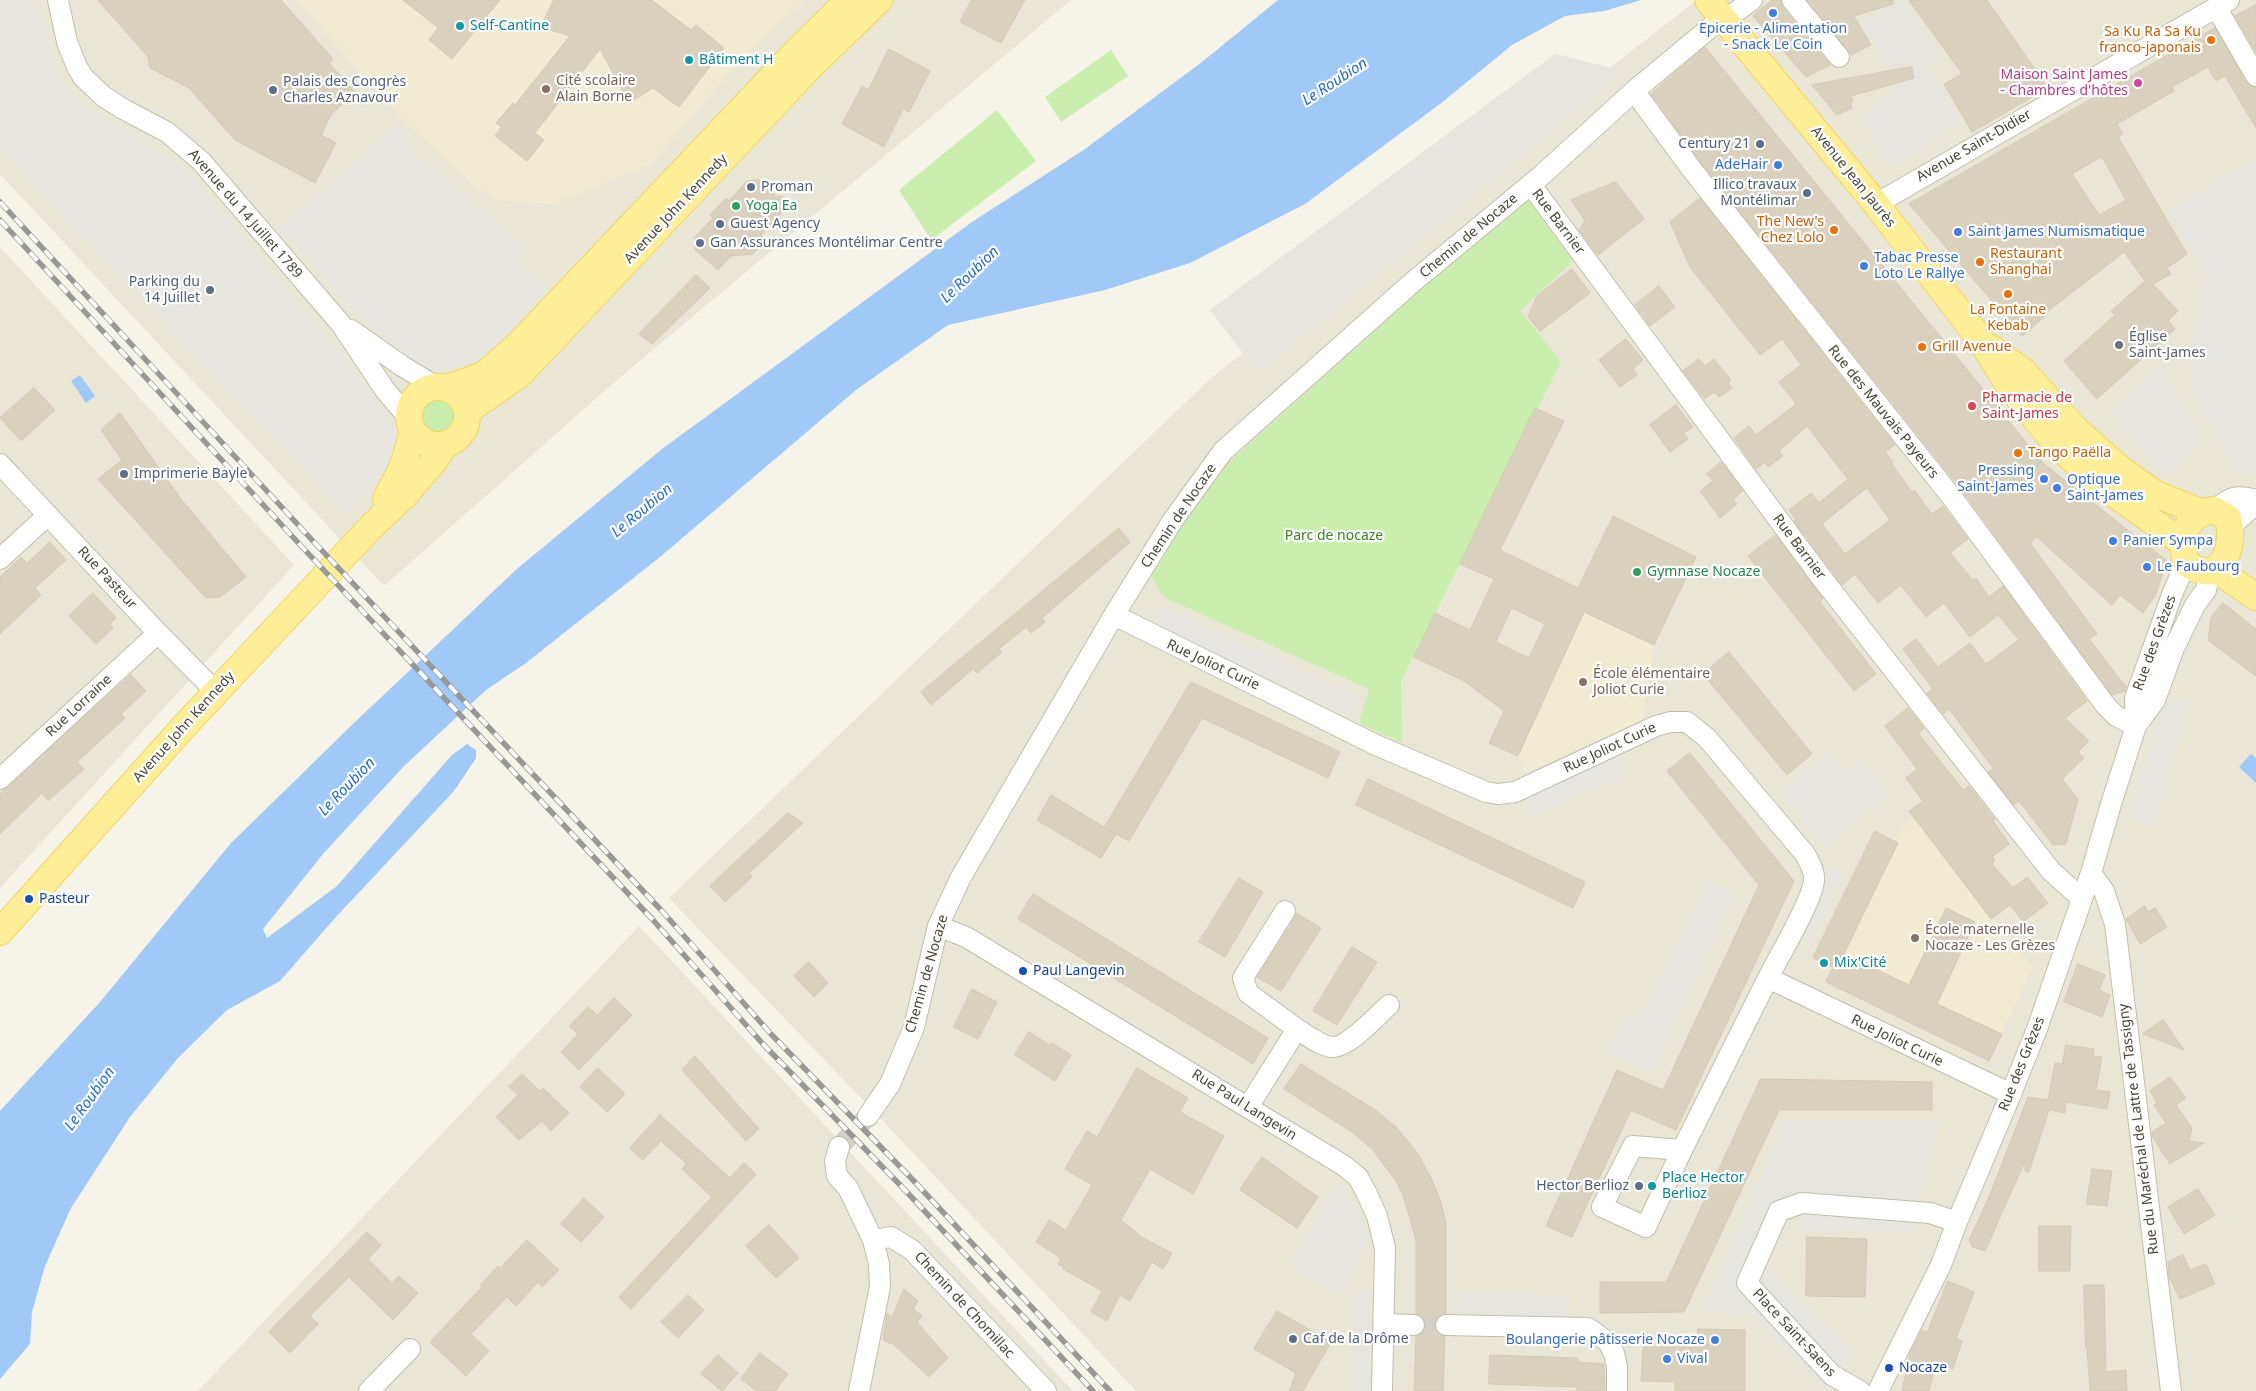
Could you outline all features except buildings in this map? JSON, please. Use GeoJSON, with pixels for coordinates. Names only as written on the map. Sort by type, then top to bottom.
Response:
{"type":"FeatureCollection","features":[{"type":"Feature","properties":{"kind":"main road","name":"Avenue John Kennedy"},"geometry":{"type":"LineString","coordinates":[[441,387],[484,375],[520,343],[795,53],[848,0]]}},
{"type":"Feature","properties":{"kind":"main road","name":"Avenue John Kennedy"},"geometry":{"type":"LineString","coordinates":[[467,411],[519,375],[809,68],[879,0]]}},
{"type":"Feature","properties":{"kind":"main road","name":"Avenue Jean Jaurès"},"geometry":{"type":"LineString","coordinates":[[1719,12],[1876,204],[1980,339],[2012,390],[2057,444],[2096,481],[2185,553],[2200,571],[2216,540]]}},
{"type":"Feature","properties":{"kind":"main road","name":"Avenue Jean Jaurès"},"geometry":{"type":"LineString","coordinates":[[1980,339],[2024,372],[2075,429],[2119,468],[2216,540],[2256,584]]}},
{"type":"Feature","properties":{"kind":"main road"},"geometry":{"type":"LineString","coordinates":[[441,387],[462,399],[467,411],[464,428],[460,436],[444,445],[424,442],[411,425],[408,410],[416,396],[428,388],[441,387]]}},
{"type":"Feature","properties":{"kind":"main road","name":"Avenue John Kennedy"},"geometry":{"type":"LineString","coordinates":[[372,526],[402,468],[411,425]]}},
{"type":"Feature","properties":{"kind":"main road","name":"Avenue John Kennedy"},"geometry":{"type":"LineString","coordinates":[[0,932],[216,692],[372,526],[406,494],[437,457],[444,445]]}},
{"type":"Feature","properties":{"kind":"main road"},"geometry":{"type":"LineString","coordinates":[[2185,553],[2193,516],[2216,540]]}},
{"type":"Feature","properties":{"kind":"main road","name":"Avenue Jean Jaurès"},"geometry":{"type":"LineString","coordinates":[[2216,540],[2256,597]]}},
{"type":"Feature","properties":{"kind":"street","name":"Avenue du 14 Juillet 1789"},"geometry":{"type":"LineString","coordinates":[[58,0],[67,42],[74,61],[83,77],[103,96],[123,109],[167,132],[201,161],[341,324],[411,425]]}},
{"type":"Feature","properties":{"kind":"street","name":"Chemin de Nocaze"},"geometry":{"type":"LineString","coordinates":[[868,1116],[890,1084],[914,1027],[938,926],[961,877],[1114,615],[1173,520],[1223,452],[1414,281],[1531,185],[1719,12],[1752,0]]}},
{"type":"Feature","properties":{"kind":"street"},"geometry":{"type":"LineString","coordinates":[[1792,0],[1839,57]]}},
{"type":"Feature","properties":{"kind":"street"},"geometry":{"type":"LineString","coordinates":[[2223,4],[2256,76]]}},
{"type":"Feature","properties":{"kind":"street","name":"Avenue Saint-Didier"},"geometry":{"type":"LineString","coordinates":[[1876,204],[2223,4]]}},
{"type":"Feature","properties":{"kind":"street","name":"Rue des Mauvais Payeurs"},"geometry":{"type":"LineString","coordinates":[[1634,91],[1693,171],[1954,500],[2106,706],[2116,716],[2136,726]]}},
{"type":"Feature","properties":{"kind":"street","name":"Rue Barnier"},"geometry":{"type":"LineString","coordinates":[[1531,185],[1821,577],[2051,871],[2081,898]]}},
{"type":"Feature","properties":{"kind":"street","name":"Avenue du 14 Juillet 1789"},"geometry":{"type":"LineString","coordinates":[[341,324],[402,366],[441,387]]}},
{"type":"Feature","properties":{"kind":"street","name":"Rue Pasteur"},"geometry":{"type":"LineString","coordinates":[[0,464],[158,634],[216,692]]}},
{"type":"Feature","properties":{"kind":"street"},"geometry":{"type":"LineString","coordinates":[[2216,540],[2249,510],[2256,500]]}},
{"type":"Feature","properties":{"kind":"street"},"geometry":{"type":"LineString","coordinates":[[0,559],[48,515]]}},
{"type":"Feature","properties":{"kind":"street","name":"Rue des Grèzes"},"geometry":{"type":"LineString","coordinates":[[1878,1391],[1941,1265],[2037,1029],[2091,873],[2136,726],[2155,700],[2174,648],[2195,605],[2206,590],[2216,540]]}},
{"type":"Feature","properties":{"kind":"street","name":"Rue des Grèzes"},"geometry":{"type":"LineString","coordinates":[[2136,726],[2135,698],[2185,553]]}},
{"type":"Feature","properties":{"kind":"street","name":"Rue Joliot Curie"},"geometry":{"type":"LineString","coordinates":[[1114,615],[1376,745],[1486,792],[1498,794],[1515,792],[1656,726],[1670,722],[1687,722],[1707,738],[1805,854],[1810,863],[1814,879],[1810,896],[1768,978],[2011,1094]]}},
{"type":"Feature","properties":{"kind":"street","name":"Rue Lorraine"},"geometry":{"type":"LineString","coordinates":[[0,779],[158,634]]}},
{"type":"Feature","properties":{"kind":"street","name":"Rue du Maréchal de Lattre de Tassigny"},"geometry":{"type":"LineString","coordinates":[[2091,873],[2104,891],[2115,924],[2171,1391]]}},
{"type":"Feature","properties":{"kind":"street"},"geometry":{"type":"LineString","coordinates":[[1285,911],[1243,978],[1248,993],[1297,1029],[1325,1045],[1334,1047],[1344,1044],[1389,1005]]}},
{"type":"Feature","properties":{"kind":"street","name":"Rue Paul Langevin"},"geometry":{"type":"LineString","coordinates":[[938,926],[966,938],[1343,1165],[1358,1177],[1377,1216],[1385,1248],[1382,1391]]}},
{"type":"Feature","properties":{"kind":"street"},"geometry":{"type":"LineString","coordinates":[[1682,1150],[1768,978]]}},
{"type":"Feature","properties":{"kind":"street"},"geometry":{"type":"LineString","coordinates":[[1248,1108],[1297,1029]]}},
{"type":"Feature","properties":{"kind":"street"},"geometry":{"type":"LineString","coordinates":[[837,1154],[837,1176],[848,1188],[873,1240],[879,1264],[880,1287],[859,1391]]}},
{"type":"Feature","properties":{"kind":"street","name":"Place Saint-Saens"},"geometry":{"type":"LineString","coordinates":[[1860,1391],[1832,1375],[1747,1283],[1779,1211],[1802,1203],[1930,1213],[1957,1222]]}},
{"type":"Feature","properties":{"kind":"street","name":"Chemin de Chomillac"},"geometry":{"type":"LineString","coordinates":[[873,1240],[891,1237],[912,1250],[1046,1391]]}},
{"type":"Feature","properties":{"kind":"street"},"geometry":{"type":"LineString","coordinates":[[1384,1324],[1414,1325]]}},
{"type":"Feature","properties":{"kind":"street"},"geometry":{"type":"LineString","coordinates":[[1446,1325],[1588,1328],[1608,1342],[1614,1353],[1617,1367],[1616,1391]]}},
{"type":"Feature","properties":{"kind":"street"},"geometry":{"type":"LineString","coordinates":[[369,1391],[410,1349]]}},
{"type":"Feature","properties":{"kind":"shaded area"},"geometry":{"type":"Polygon","coordinates":[[[0,0],[1071,0],[617,380],[384,586],[0,174],[0,0]]]}},
{"type":"Feature","properties":{"kind":"shaded area","name":"Parking du 14 Juillet"},"geometry":{"type":"Polygon","coordinates":[[[0,0],[29,0],[43,22],[51,43],[61,83],[82,105],[183,167],[389,414],[395,441],[393,459],[346,515],[0,150],[0,0]]]}},
{"type":"Feature","properties":{"kind":"shaded area","name":"Cité scolaire Alain Borne"},"geometry":{"type":"Polygon","coordinates":[[[296,0],[805,0],[744,56],[651,164],[554,204],[496,200],[474,185],[404,121],[296,0]]]}},
{"type":"Feature","properties":{"kind":"shaded area"},"geometry":{"type":"Polygon","coordinates":[[[1697,0],[2256,0],[2256,1391],[1136,1391],[884,1122],[669,898],[1211,378],[1697,0]]]}},
{"type":"Feature","properties":{"kind":"shaded area"},"geometry":{"type":"Polygon","coordinates":[[[1880,0],[1903,0],[1911,9],[1941,56],[1928,67],[1959,121],[1917,151],[1893,165],[1885,158],[1860,117],[1900,85],[1861,25],[1878,13],[1880,0]]]}},
{"type":"Feature","properties":{"kind":"shaded area"},"geometry":{"type":"Polygon","coordinates":[[[1555,54],[1624,71],[1258,373],[1210,310],[1555,54]]]}},
{"type":"Feature","properties":{"kind":"shaded area"},"geometry":{"type":"Polygon","coordinates":[[[399,122],[407,147],[526,248],[516,262],[547,286],[519,317],[524,322],[488,360],[483,356],[444,371],[416,362],[356,313],[281,228],[399,122]]]}},
{"type":"Feature","properties":{"kind":"shaded area"},"geometry":{"type":"Polygon","coordinates":[[[2256,159],[2256,474],[2235,473],[2216,432],[2198,410],[2189,368],[2191,347],[2204,306],[2205,271],[2168,211],[2256,159]]]}},
{"type":"Feature","properties":{"kind":"shaded area"},"geometry":{"type":"Polygon","coordinates":[[[0,247],[294,565],[0,888],[0,247]]]}},
{"type":"Feature","properties":{"kind":"shaded area"},"geometry":{"type":"Polygon","coordinates":[[[2159,366],[2204,438],[2168,476],[2109,411],[2159,366]]]}},
{"type":"Feature","properties":{"kind":"shaded area","name":"École élémentaire Joliot Curie"},"geometry":{"type":"Polygon","coordinates":[[[1500,550],[1578,588],[1571,606],[1654,645],[1642,720],[1525,773],[1518,756],[1489,743],[1552,608],[1539,621],[1512,609],[1493,581],[1482,574],[1484,570],[1490,572],[1500,550]]]}},
{"type":"Feature","properties":{"kind":"shaded area"},"geometry":{"type":"Polygon","coordinates":[[[1159,605],[1360,698],[1353,718],[1151,623],[1159,605]]]}},
{"type":"Feature","properties":{"kind":"shaded area"},"geometry":{"type":"Polygon","coordinates":[[[2167,698],[2190,704],[2153,827],[2127,817],[2167,698]]]}},
{"type":"Feature","properties":{"kind":"shaded area"},"geometry":{"type":"Polygon","coordinates":[[[1828,753],[1844,773],[1861,760],[1888,794],[1825,846],[1781,793],[1828,753]]]}},
{"type":"Feature","properties":{"kind":"shaded area"},"geometry":{"type":"Polygon","coordinates":[[[1616,758],[1624,776],[1534,816],[1526,798],[1616,758]]]}},
{"type":"Feature","properties":{"kind":"shaded area","name":"École maternelle Nocaze - Les Grèzes"},"geometry":{"type":"Polygon","coordinates":[[[1913,817],[2032,968],[1989,1061],[1826,982],[1833,967],[1813,958],[1875,831],[1893,840],[1913,817]]]}},
{"type":"Feature","properties":{"kind":"shaded area"},"geometry":{"type":"Polygon","coordinates":[[[1838,868],[1843,873],[1813,938],[1795,942],[1824,875],[1838,868]]]}},
{"type":"Feature","properties":{"kind":"shaded area"},"geometry":{"type":"Polygon","coordinates":[[[1709,881],[1735,894],[1652,1072],[1608,1051],[1626,1016],[1640,1019],[1709,881]]]}},
{"type":"Feature","properties":{"kind":"shaded area"},"geometry":{"type":"Polygon","coordinates":[[[639,926],[1073,1391],[198,1391],[639,926]]]}},
{"type":"Feature","properties":{"kind":"shaded area"},"geometry":{"type":"Polygon","coordinates":[[[1785,1120],[1940,1120],[1911,1231],[1801,1231],[1803,1215],[1799,1215],[1781,1229],[1768,1260],[1771,1272],[1853,1352],[1831,1391],[1826,1391],[1750,1315],[1702,1312],[1785,1120]]]}},
{"type":"Feature","properties":{"kind":"shaded area"},"geometry":{"type":"Polygon","coordinates":[[[1340,1178],[1370,1236],[1339,1295],[1288,1265],[1340,1178]]]}},
{"type":"Feature","properties":{"kind":"shaded area"},"geometry":{"type":"Polygon","coordinates":[[[1356,1291],[1371,1291],[1369,1391],[1354,1391],[1356,1291]]]}},
{"type":"Feature","properties":{"kind":"shaded area"},"geometry":{"type":"Polygon","coordinates":[[[1459,1292],[1569,1296],[1568,1317],[1458,1313],[1459,1292]]]}},
{"type":"Feature","properties":{"kind":"green space"},"geometry":{"type":"Polygon","coordinates":[[[1111,50],[1128,76],[1061,122],[1045,97],[1111,50]]]}},
{"type":"Feature","properties":{"kind":"green space"},"geometry":{"type":"Polygon","coordinates":[[[997,110],[1036,161],[931,240],[899,190],[997,110]]]}},
{"type":"Feature","properties":{"kind":"green space","name":"Parc de nocaze"},"geometry":{"type":"Polygon","coordinates":[[[1525,196],[1573,261],[1520,311],[1561,362],[1401,681],[1402,743],[1359,723],[1369,689],[1163,597],[1151,576],[1211,478],[1525,196]]]}},
{"type":"Feature","properties":{"kind":"green space"},"geometry":{"type":"Polygon","coordinates":[[[438,399],[450,403],[454,415],[450,427],[438,431],[426,427],[422,415],[426,403],[438,399]]]}},
{"type":"Feature","properties":{"kind":"water","name":"Le Roubion"},"geometry":{"type":"Polygon","coordinates":[[[1278,0],[1641,0],[1604,11],[1565,16],[1512,45],[1440,104],[1305,204],[1190,263],[1105,290],[948,325],[856,390],[660,557],[526,663],[486,690],[404,766],[323,854],[263,929],[267,938],[337,886],[452,755],[467,744],[476,750],[476,758],[454,791],[335,918],[280,981],[227,1010],[178,1058],[130,1117],[71,1208],[45,1266],[32,1312],[30,1344],[0,1379],[0,1111],[100,1002],[231,843],[354,723],[518,568],[662,449],[972,222],[1085,149],[1202,62],[1278,0]]]}},
{"type":"Feature","properties":{"kind":"water"},"geometry":{"type":"Polygon","coordinates":[[[80,375],[95,396],[86,403],[71,381],[80,375]]]}},
{"type":"Feature","properties":{"kind":"water"},"geometry":{"type":"Polygon","coordinates":[[[2251,754],[2256,758],[2256,783],[2239,767],[2251,754]]]}},
{"type":"Feature","properties":{"kind":"tunnel"},"geometry":{"type":"LineString","coordinates":[[839,1147],[868,1116]]}},
{"type":"Feature","properties":{"kind":"tunnel"},"geometry":{"type":"LineString","coordinates":[[1414,1325],[1446,1325]]}},
{"type":"Feature","properties":{"kind":"railway"},"geometry":{"type":"LineString","coordinates":[[0,202],[313,541],[662,911],[771,1034],[912,1179],[1110,1391]]}},
{"type":"Feature","properties":{"kind":"railway"},"geometry":{"type":"LineString","coordinates":[[0,220],[304,549],[653,920],[762,1043],[903,1188],[1093,1391]]}},
{"type":"Feature","properties":{"kind":"place","name":"Epicerie - Alimentation - Snack Le Coin"},"geometry":{"type":"Point","coordinates":[1773,13]}},
{"type":"Feature","properties":{"kind":"place","name":"Self-Cantine"},"geometry":{"type":"Point","coordinates":[460,26]}},
{"type":"Feature","properties":{"kind":"place","name":"Sa Ku Ra Sa Ku franco-japonais"},"geometry":{"type":"Point","coordinates":[2211,40]}},
{"type":"Feature","properties":{"kind":"place","name":"Bâtiment H"},"geometry":{"type":"Point","coordinates":[689,60]}},
{"type":"Feature","properties":{"kind":"place","name":"Maison Saint James - Chambres d'hôtes"},"geometry":{"type":"Point","coordinates":[2138,83]}},
{"type":"Feature","properties":{"kind":"place","name":"Cité scolaire Alain Borne"},"geometry":{"type":"Point","coordinates":[546,89]}},
{"type":"Feature","properties":{"kind":"place","name":"Palais des Congrès Charles Aznavour"},"geometry":{"type":"Point","coordinates":[273,90]}},
{"type":"Feature","properties":{"kind":"place","name":"Century 21"},"geometry":{"type":"Point","coordinates":[1760,144]}},
{"type":"Feature","properties":{"kind":"place","name":"AdeHair"},"geometry":{"type":"Point","coordinates":[1778,165]}},
{"type":"Feature","properties":{"kind":"place","name":"Proman"},"geometry":{"type":"Point","coordinates":[751,187]}},
{"type":"Feature","properties":{"kind":"place","name":"Illico travaux Montélimar"},"geometry":{"type":"Point","coordinates":[1807,193]}},
{"type":"Feature","properties":{"kind":"place","name":"Yoga Ea"},"geometry":{"type":"Point","coordinates":[736,206]}},
{"type":"Feature","properties":{"kind":"place","name":"Guest Agency"},"geometry":{"type":"Point","coordinates":[720,224]}},
{"type":"Feature","properties":{"kind":"place","name":"The New's Chez Lolo"},"geometry":{"type":"Point","coordinates":[1834,230]}},
{"type":"Feature","properties":{"kind":"place","name":"Saint James Numismatique"},"geometry":{"type":"Point","coordinates":[1958,232]}},
{"type":"Feature","properties":{"kind":"place","name":"Gan Assurances Montélimar Centre"},"geometry":{"type":"Point","coordinates":[700,243]}},
{"type":"Feature","properties":{"kind":"place","name":"Restaurant Shanghai"},"geometry":{"type":"Point","coordinates":[1980,262]}},
{"type":"Feature","properties":{"kind":"place","name":"Tabac Presse Loto Le Rallye"},"geometry":{"type":"Point","coordinates":[1864,266]}},
{"type":"Feature","properties":{"kind":"place","name":"Parking du 14 Juillet"},"geometry":{"type":"Point","coordinates":[210,290]}},
{"type":"Feature","properties":{"kind":"place","name":"La Fontaine Kebab"},"geometry":{"type":"Point","coordinates":[2008,294]}},
{"type":"Feature","properties":{"kind":"place","name":"Église Saint-James"},"geometry":{"type":"Point","coordinates":[2119,345]}},
{"type":"Feature","properties":{"kind":"place","name":"Grill Avenue"},"geometry":{"type":"Point","coordinates":[1922,347]}},
{"type":"Feature","properties":{"kind":"place","name":"Pharmacie de Saint-James"},"geometry":{"type":"Point","coordinates":[1972,406]}},
{"type":"Feature","properties":{"kind":"place","name":"Tango Paëlla"},"geometry":{"type":"Point","coordinates":[2018,453]}},
{"type":"Feature","properties":{"kind":"place","name":"Imprimerie Bayle"},"geometry":{"type":"Point","coordinates":[124,474]}},
{"type":"Feature","properties":{"kind":"place","name":"Pressing Saint-James"},"geometry":{"type":"Point","coordinates":[2044,479]}},
{"type":"Feature","properties":{"kind":"place","name":"Optique Saint-James"},"geometry":{"type":"Point","coordinates":[2057,488]}},
{"type":"Feature","properties":{"kind":"place","name":"Panier Sympa"},"geometry":{"type":"Point","coordinates":[2113,541]}},
{"type":"Feature","properties":{"kind":"place","name":"Le Faubourg"},"geometry":{"type":"Point","coordinates":[2147,567]}},
{"type":"Feature","properties":{"kind":"place","name":"Gymnase Nocaze"},"geometry":{"type":"Point","coordinates":[1637,572]}},
{"type":"Feature","properties":{"kind":"place","name":"École élémentaire Joliot Curie"},"geometry":{"type":"Point","coordinates":[1583,682]}},
{"type":"Feature","properties":{"kind":"place","name":"Pasteur"},"geometry":{"type":"Point","coordinates":[29,899]}},
{"type":"Feature","properties":{"kind":"place","name":"École maternelle Nocaze - Les Grèzes"},"geometry":{"type":"Point","coordinates":[1915,938]}},
{"type":"Feature","properties":{"kind":"place","name":"Mix'Cité"},"geometry":{"type":"Point","coordinates":[1824,963]}},
{"type":"Feature","properties":{"kind":"place","name":"Paul Langevin"},"geometry":{"type":"Point","coordinates":[1023,971]}},
{"type":"Feature","properties":{"kind":"place","name":"Hector Berlioz"},"geometry":{"type":"Point","coordinates":[1639,1186]}},
{"type":"Feature","properties":{"kind":"place","name":"Place Hector Berlioz"},"geometry":{"type":"Point","coordinates":[1652,1186]}},
{"type":"Feature","properties":{"kind":"place","name":"Caf de la Drôme"},"geometry":{"type":"Point","coordinates":[1293,1339]}},
{"type":"Feature","properties":{"kind":"place","name":"Boulangerie pâtisserie Nocaze"},"geometry":{"type":"Point","coordinates":[1715,1340]}},
{"type":"Feature","properties":{"kind":"place","name":"Vival"},"geometry":{"type":"Point","coordinates":[1667,1359]}},
{"type":"Feature","properties":{"kind":"place","name":"Nocaze"},"geometry":{"type":"Point","coordinates":[1889,1368]}}]}
